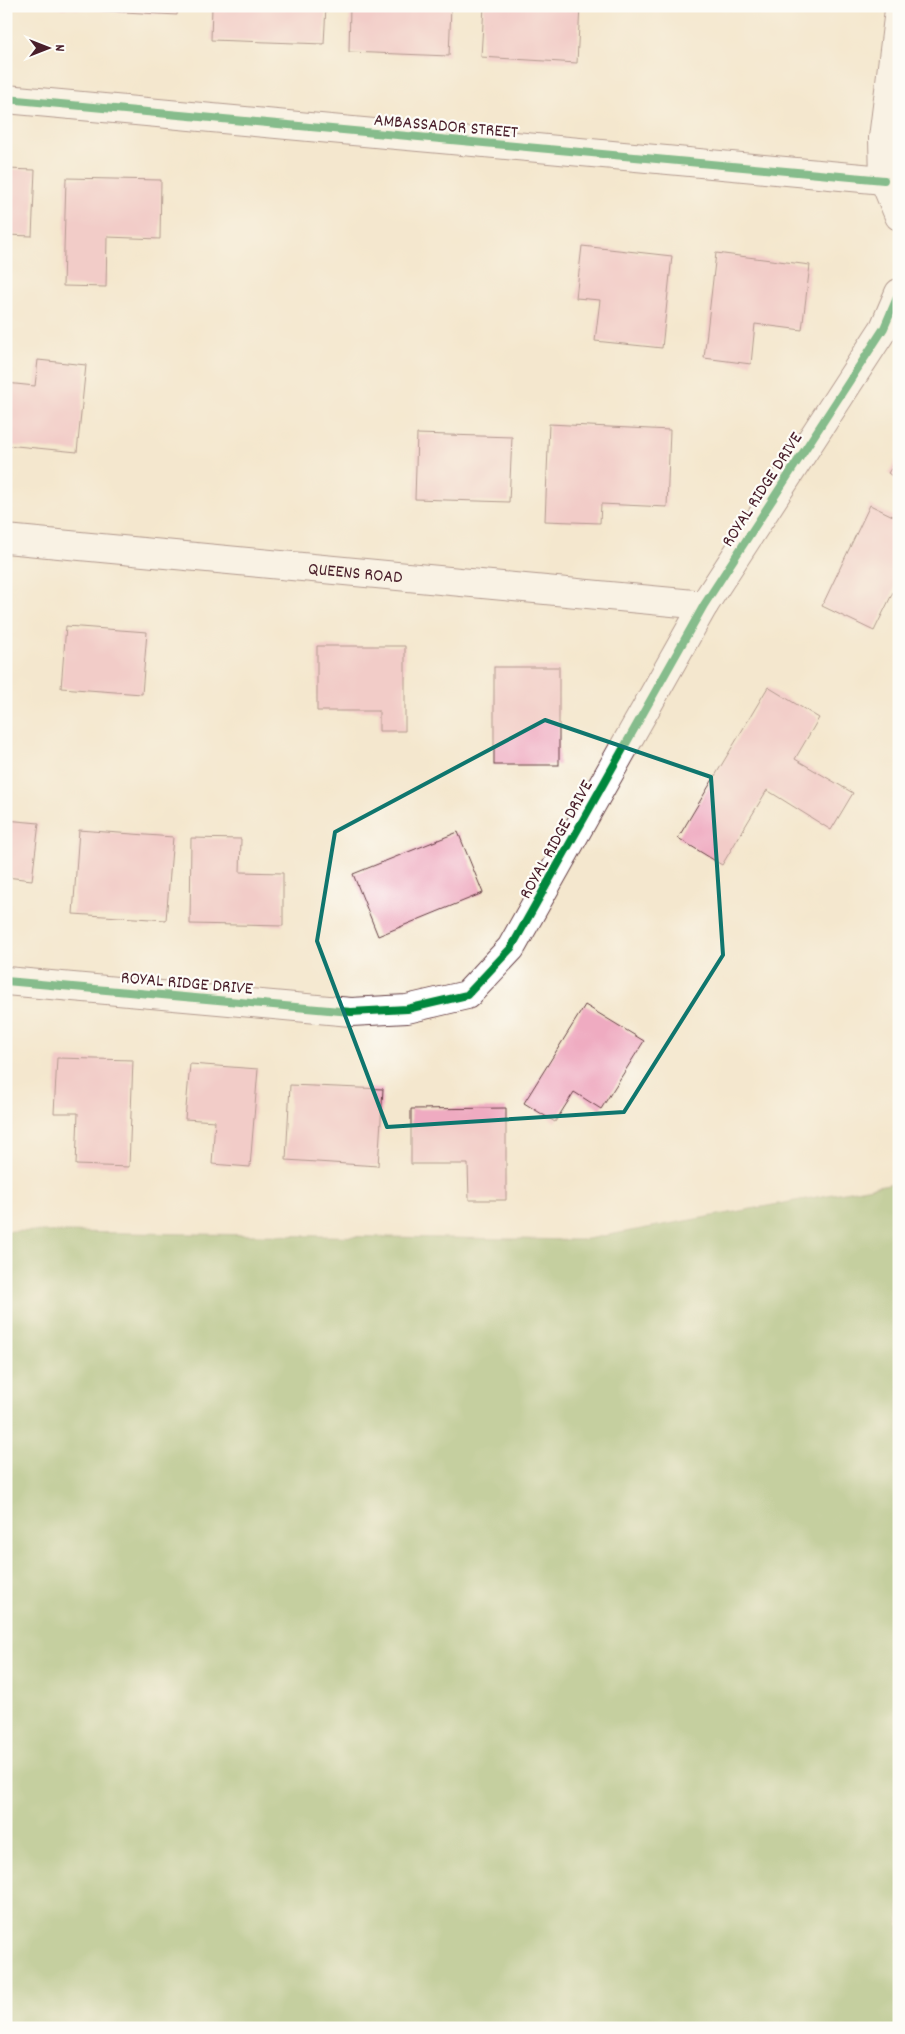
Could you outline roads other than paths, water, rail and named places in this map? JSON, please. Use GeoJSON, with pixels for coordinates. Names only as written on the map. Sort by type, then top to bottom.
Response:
{"type":"FeatureCollection","features":[{"type":"Feature","properties":{"kind":"street"},"geometry":{"type":"LineString","coordinates":[[899,10],[883,138],[884,180],[899,216]]}},
{"type":"Feature","properties":{"kind":"street","name":"AMBASSADOR STREET"},"geometry":{"type":"LineString","coordinates":[[6,99],[884,180]]}},
{"type":"Feature","properties":{"kind":"street","name":"ROYAL RIDGE DRIVE"},"geometry":{"type":"LineString","coordinates":[[6,981],[351,1012],[407,1009],[467,995],[511,948],[704,605],[884,328],[899,294]]}},
{"type":"Feature","properties":{"kind":"street","name":"QUEENS ROAD"},"geometry":{"type":"LineString","coordinates":[[6,539],[704,605]]}}]}
